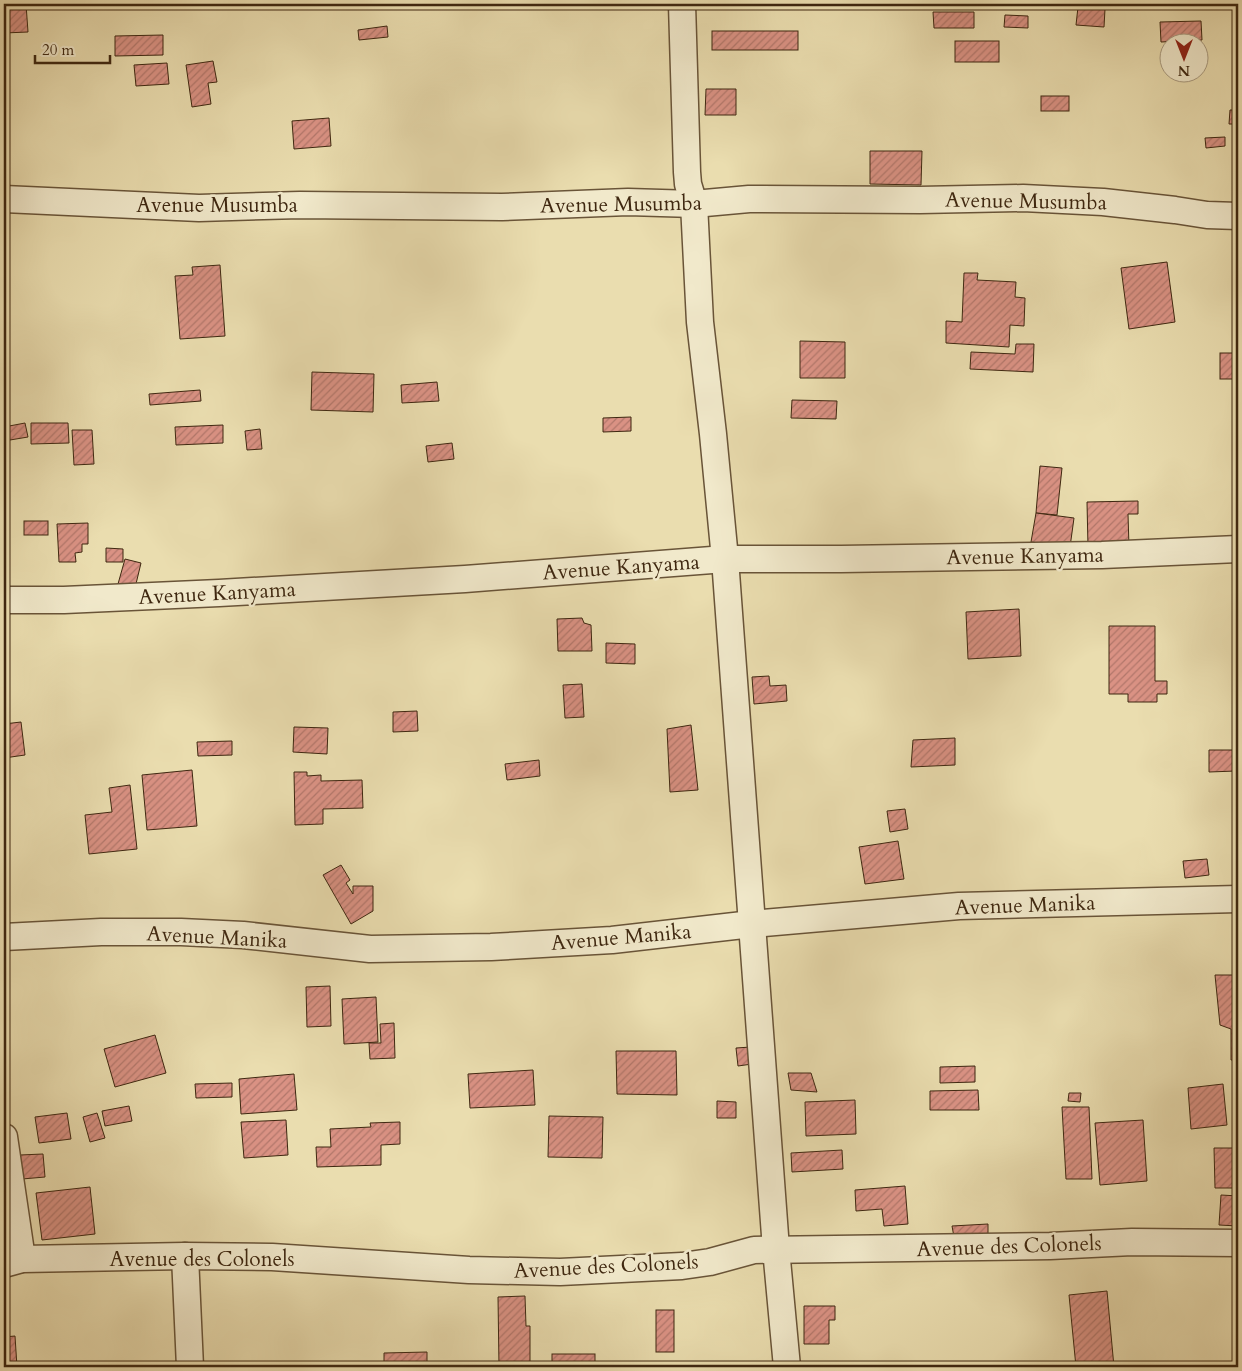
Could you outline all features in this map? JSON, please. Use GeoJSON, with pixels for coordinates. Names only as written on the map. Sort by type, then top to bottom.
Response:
{"type":"FeatureCollection","features":[{"type":"Feature","properties":{"kind":"street"},"geometry":{"type":"LineString","coordinates":[[682,4],[687,172],[688,184],[694,204],[700,322],[725,559],[776,1249],[787,1367]]}},
{"type":"Feature","properties":{"kind":"street","name":"Avenue Musumba"},"geometry":{"type":"LineString","coordinates":[[4,199],[200,208],[300,204],[502,207],[628,202],[694,204],[749,199],[920,200],[1023,198],[1103,202],[1207,215],[1238,216]]}},
{"type":"Feature","properties":{"kind":"street","name":"Avenue Kanyama"},"geometry":{"type":"LineString","coordinates":[[4,600],[64,600],[219,593],[465,579],[725,559],[841,560],[1092,555],[1238,549]]}},
{"type":"Feature","properties":{"kind":"street","name":"Avenue Manika"},"geometry":{"type":"LineString","coordinates":[[4,937],[101,932],[181,932],[243,935],[370,949],[472,947],[612,940],[752,924],[959,906],[1238,898]]}},
{"type":"Feature","properties":{"kind":"street"},"geometry":{"type":"LineString","coordinates":[[4,1137],[13,1262]]}},
{"type":"Feature","properties":{"kind":"street","name":"Avenue des Colonels"},"geometry":{"type":"LineString","coordinates":[[13,1262],[185,1256],[272,1257],[469,1270],[560,1272],[682,1266],[710,1262],[754,1250],[776,1249],[1050,1246],[1132,1242],[1238,1243]]}},
{"type":"Feature","properties":{"kind":"street"},"geometry":{"type":"LineString","coordinates":[[185,1256],[190,1367]]}},
{"type":"Feature","properties":{"kind":"building"},"geometry":{"type":"Polygon","coordinates":[[[26,4],[28,32],[4,33],[4,5],[26,4]]]}},
{"type":"Feature","properties":{"kind":"building"},"geometry":{"type":"Polygon","coordinates":[[[1078,7],[1105,9],[1104,27],[1076,25],[1078,7]]]}},
{"type":"Feature","properties":{"kind":"building"},"geometry":{"type":"Polygon","coordinates":[[[933,12],[974,12],[974,28],[934,28],[933,12]]]}},
{"type":"Feature","properties":{"kind":"building"},"geometry":{"type":"Polygon","coordinates":[[[1005,15],[1028,16],[1028,28],[1004,27],[1005,15]]]}},
{"type":"Feature","properties":{"kind":"building"},"geometry":{"type":"Polygon","coordinates":[[[1201,21],[1202,32],[1160,32],[1160,22],[1201,21]]]}},
{"type":"Feature","properties":{"kind":"building"},"geometry":{"type":"Polygon","coordinates":[[[387,26],[388,37],[359,40],[358,30],[387,26]]]}},
{"type":"Feature","properties":{"kind":"building"},"geometry":{"type":"Polygon","coordinates":[[[712,31],[798,31],[798,50],[712,50],[712,31]]]}},
{"type":"Feature","properties":{"kind":"building"},"geometry":{"type":"Polygon","coordinates":[[[163,35],[163,55],[115,56],[115,36],[163,35]]]}},
{"type":"Feature","properties":{"kind":"building"},"geometry":{"type":"Polygon","coordinates":[[[955,41],[999,41],[999,62],[955,62],[955,41]]]}},
{"type":"Feature","properties":{"kind":"building"},"geometry":{"type":"Polygon","coordinates":[[[213,61],[217,82],[208,83],[211,104],[192,107],[186,65],[213,61]]]}},
{"type":"Feature","properties":{"kind":"building"},"geometry":{"type":"Polygon","coordinates":[[[167,63],[169,84],[136,86],[134,65],[167,63]]]}},
{"type":"Feature","properties":{"kind":"building"},"geometry":{"type":"Polygon","coordinates":[[[706,89],[736,89],[736,115],[705,115],[706,89]]]}},
{"type":"Feature","properties":{"kind":"building"},"geometry":{"type":"Polygon","coordinates":[[[1041,96],[1069,96],[1069,111],[1041,111],[1041,96]]]}},
{"type":"Feature","properties":{"kind":"building"},"geometry":{"type":"Polygon","coordinates":[[[1230,110],[1238,110],[1238,124],[1229,124],[1230,110]]]}},
{"type":"Feature","properties":{"kind":"building"},"geometry":{"type":"Polygon","coordinates":[[[329,118],[331,146],[294,149],[292,121],[329,118]]]}},
{"type":"Feature","properties":{"kind":"building"},"geometry":{"type":"Polygon","coordinates":[[[1225,137],[1225,146],[1206,148],[1205,138],[1225,137]]]}},
{"type":"Feature","properties":{"kind":"building"},"geometry":{"type":"Polygon","coordinates":[[[870,151],[922,151],[921,185],[870,184],[870,151]]]}},
{"type":"Feature","properties":{"kind":"building"},"geometry":{"type":"Polygon","coordinates":[[[1167,262],[1175,322],[1129,329],[1121,268],[1167,262]]]}},
{"type":"Feature","properties":{"kind":"building"},"geometry":{"type":"Polygon","coordinates":[[[220,265],[225,336],[180,339],[175,276],[193,275],[192,267],[220,265]]]}},
{"type":"Feature","properties":{"kind":"building"},"geometry":{"type":"Polygon","coordinates":[[[964,273],[978,273],[977,280],[1016,282],[1015,297],[1025,298],[1024,326],[1010,325],[1009,347],[946,343],[946,321],[962,322],[964,273]]]}},
{"type":"Feature","properties":{"kind":"building"},"geometry":{"type":"Polygon","coordinates":[[[800,341],[845,342],[845,378],[800,378],[800,341]]]}},
{"type":"Feature","properties":{"kind":"building"},"geometry":{"type":"Polygon","coordinates":[[[1016,344],[1034,344],[1033,372],[970,369],[971,352],[1015,354],[1016,344]]]}},
{"type":"Feature","properties":{"kind":"building"},"geometry":{"type":"Polygon","coordinates":[[[1220,353],[1238,353],[1238,379],[1220,379],[1220,353]]]}},
{"type":"Feature","properties":{"kind":"building"},"geometry":{"type":"Polygon","coordinates":[[[312,372],[374,374],[373,412],[311,410],[312,372]]]}},
{"type":"Feature","properties":{"kind":"building"},"geometry":{"type":"Polygon","coordinates":[[[437,382],[439,401],[402,403],[401,385],[437,382]]]}},
{"type":"Feature","properties":{"kind":"building"},"geometry":{"type":"Polygon","coordinates":[[[200,390],[201,401],[150,405],[149,394],[200,390]]]}},
{"type":"Feature","properties":{"kind":"building"},"geometry":{"type":"Polygon","coordinates":[[[792,400],[837,401],[836,419],[791,418],[792,400]]]}},
{"type":"Feature","properties":{"kind":"building"},"geometry":{"type":"Polygon","coordinates":[[[631,417],[631,431],[603,432],[603,418],[631,417]]]}},
{"type":"Feature","properties":{"kind":"building"},"geometry":{"type":"Polygon","coordinates":[[[25,423],[28,437],[4,441],[4,427],[25,423]]]}},
{"type":"Feature","properties":{"kind":"building"},"geometry":{"type":"Polygon","coordinates":[[[31,423],[68,423],[69,443],[31,444],[31,423]]]}},
{"type":"Feature","properties":{"kind":"building"},"geometry":{"type":"Polygon","coordinates":[[[223,425],[223,443],[176,445],[175,427],[223,425]]]}},
{"type":"Feature","properties":{"kind":"building"},"geometry":{"type":"Polygon","coordinates":[[[260,429],[262,449],[247,450],[245,431],[260,429]]]}},
{"type":"Feature","properties":{"kind":"building"},"geometry":{"type":"Polygon","coordinates":[[[72,430],[92,430],[94,464],[74,465],[72,430]]]}},
{"type":"Feature","properties":{"kind":"building"},"geometry":{"type":"Polygon","coordinates":[[[452,443],[454,459],[428,462],[426,446],[452,443]]]}},
{"type":"Feature","properties":{"kind":"building"},"geometry":{"type":"Polygon","coordinates":[[[1040,466],[1062,468],[1057,515],[1036,513],[1040,466]]]}},
{"type":"Feature","properties":{"kind":"building"},"geometry":{"type":"Polygon","coordinates":[[[1138,501],[1138,514],[1128,514],[1129,547],[1088,547],[1087,502],[1138,501]]]}},
{"type":"Feature","properties":{"kind":"building"},"geometry":{"type":"Polygon","coordinates":[[[1036,513],[1074,518],[1070,547],[1031,542],[1036,513]]]}},
{"type":"Feature","properties":{"kind":"building"},"geometry":{"type":"Polygon","coordinates":[[[24,521],[48,521],[48,535],[24,535],[24,521]]]}},
{"type":"Feature","properties":{"kind":"building"},"geometry":{"type":"Polygon","coordinates":[[[88,523],[88,544],[82,544],[82,552],[75,553],[76,562],[59,562],[57,524],[88,523]]]}},
{"type":"Feature","properties":{"kind":"building"},"geometry":{"type":"Polygon","coordinates":[[[106,548],[123,549],[123,562],[106,562],[106,548]]]}},
{"type":"Feature","properties":{"kind":"building"},"geometry":{"type":"Polygon","coordinates":[[[125,559],[141,563],[135,588],[118,584],[125,559]]]}},
{"type":"Feature","properties":{"kind":"building"},"geometry":{"type":"Polygon","coordinates":[[[1019,609],[1021,656],[968,659],[966,612],[1019,609]]]}},
{"type":"Feature","properties":{"kind":"building"},"geometry":{"type":"Polygon","coordinates":[[[582,618],[584,623],[591,625],[592,651],[558,651],[557,619],[582,618]]]}},
{"type":"Feature","properties":{"kind":"building"},"geometry":{"type":"Polygon","coordinates":[[[1109,626],[1155,626],[1155,681],[1167,681],[1167,694],[1157,694],[1157,702],[1128,702],[1128,694],[1109,694],[1109,626]]]}},
{"type":"Feature","properties":{"kind":"building"},"geometry":{"type":"Polygon","coordinates":[[[606,643],[635,644],[635,664],[606,663],[606,643]]]}},
{"type":"Feature","properties":{"kind":"building"},"geometry":{"type":"Polygon","coordinates":[[[769,676],[770,686],[786,685],[787,701],[754,704],[752,677],[769,676]]]}},
{"type":"Feature","properties":{"kind":"building"},"geometry":{"type":"Polygon","coordinates":[[[582,684],[584,717],[565,718],[563,685],[582,684]]]}},
{"type":"Feature","properties":{"kind":"building"},"geometry":{"type":"Polygon","coordinates":[[[417,711],[418,731],[393,732],[393,712],[417,711]]]}},
{"type":"Feature","properties":{"kind":"building"},"geometry":{"type":"Polygon","coordinates":[[[21,722],[25,755],[4,758],[4,724],[21,722]]]}},
{"type":"Feature","properties":{"kind":"building"},"geometry":{"type":"Polygon","coordinates":[[[691,725],[698,790],[670,792],[667,729],[691,725]]]}},
{"type":"Feature","properties":{"kind":"building"},"geometry":{"type":"Polygon","coordinates":[[[294,727],[328,728],[327,754],[293,752],[294,727]]]}},
{"type":"Feature","properties":{"kind":"building"},"geometry":{"type":"Polygon","coordinates":[[[955,738],[955,765],[911,767],[913,740],[955,738]]]}},
{"type":"Feature","properties":{"kind":"building"},"geometry":{"type":"Polygon","coordinates":[[[232,741],[232,755],[198,756],[197,742],[232,741]]]}},
{"type":"Feature","properties":{"kind":"building"},"geometry":{"type":"Polygon","coordinates":[[[1209,750],[1236,750],[1236,771],[1209,772],[1209,750]]]}},
{"type":"Feature","properties":{"kind":"building"},"geometry":{"type":"Polygon","coordinates":[[[539,760],[540,776],[507,780],[505,764],[539,760]]]}},
{"type":"Feature","properties":{"kind":"building"},"geometry":{"type":"Polygon","coordinates":[[[192,770],[197,826],[147,830],[142,775],[192,770]]]}},
{"type":"Feature","properties":{"kind":"building"},"geometry":{"type":"Polygon","coordinates":[[[294,772],[307,772],[307,776],[321,775],[321,781],[362,780],[363,808],[323,809],[323,824],[295,825],[294,772]]]}},
{"type":"Feature","properties":{"kind":"building"},"geometry":{"type":"Polygon","coordinates":[[[130,785],[137,849],[89,854],[85,815],[112,812],[109,788],[130,785]]]}},
{"type":"Feature","properties":{"kind":"building"},"geometry":{"type":"Polygon","coordinates":[[[905,809],[908,829],[890,832],[887,811],[905,809]]]}},
{"type":"Feature","properties":{"kind":"building"},"geometry":{"type":"Polygon","coordinates":[[[898,841],[904,879],[865,884],[859,847],[898,841]]]}},
{"type":"Feature","properties":{"kind":"building"},"geometry":{"type":"Polygon","coordinates":[[[1207,859],[1209,875],[1185,878],[1183,861],[1207,859]]]}},
{"type":"Feature","properties":{"kind":"building"},"geometry":{"type":"Polygon","coordinates":[[[341,865],[350,880],[346,883],[353,894],[353,886],[373,886],[373,911],[351,924],[323,875],[341,865]]]}},
{"type":"Feature","properties":{"kind":"building"},"geometry":{"type":"Polygon","coordinates":[[[1215,975],[1238,975],[1238,1060],[1231,1060],[1231,1029],[1220,1025],[1215,975]]]}},
{"type":"Feature","properties":{"kind":"building"},"geometry":{"type":"Polygon","coordinates":[[[330,986],[331,1026],[307,1027],[306,987],[330,986]]]}},
{"type":"Feature","properties":{"kind":"building"},"geometry":{"type":"Polygon","coordinates":[[[376,997],[378,1042],[344,1044],[342,999],[376,997]]]}},
{"type":"Feature","properties":{"kind":"building"},"geometry":{"type":"Polygon","coordinates":[[[394,1023],[395,1058],[370,1059],[369,1043],[381,1043],[380,1024],[394,1023]]]}},
{"type":"Feature","properties":{"kind":"building"},"geometry":{"type":"Polygon","coordinates":[[[155,1035],[166,1073],[115,1087],[104,1049],[155,1035]]]}},
{"type":"Feature","properties":{"kind":"building"},"geometry":{"type":"Polygon","coordinates":[[[751,1047],[752,1064],[738,1066],[736,1048],[751,1047]]]}},
{"type":"Feature","properties":{"kind":"building"},"geometry":{"type":"Polygon","coordinates":[[[616,1051],[676,1051],[677,1095],[617,1094],[616,1051]]]}},
{"type":"Feature","properties":{"kind":"building"},"geometry":{"type":"Polygon","coordinates":[[[975,1066],[975,1082],[940,1083],[940,1067],[975,1066]]]}},
{"type":"Feature","properties":{"kind":"building"},"geometry":{"type":"Polygon","coordinates":[[[533,1070],[535,1105],[470,1108],[468,1074],[533,1070]]]}},
{"type":"Feature","properties":{"kind":"building"},"geometry":{"type":"Polygon","coordinates":[[[788,1073],[811,1073],[817,1092],[791,1090],[788,1073]]]}},
{"type":"Feature","properties":{"kind":"building"},"geometry":{"type":"Polygon","coordinates":[[[294,1074],[297,1110],[241,1114],[239,1079],[294,1074]]]}},
{"type":"Feature","properties":{"kind":"building"},"geometry":{"type":"Polygon","coordinates":[[[232,1083],[232,1097],[196,1098],[195,1084],[232,1083]]]}},
{"type":"Feature","properties":{"kind":"building"},"geometry":{"type":"Polygon","coordinates":[[[1223,1084],[1227,1125],[1191,1129],[1188,1088],[1223,1084]]]}},
{"type":"Feature","properties":{"kind":"building"},"geometry":{"type":"Polygon","coordinates":[[[978,1090],[979,1110],[930,1110],[930,1091],[978,1090]]]}},
{"type":"Feature","properties":{"kind":"building"},"geometry":{"type":"Polygon","coordinates":[[[1069,1093],[1081,1093],[1080,1102],[1068,1101],[1069,1093]]]}},
{"type":"Feature","properties":{"kind":"building"},"geometry":{"type":"Polygon","coordinates":[[[855,1100],[856,1134],[806,1136],[805,1102],[855,1100]]]}},
{"type":"Feature","properties":{"kind":"building"},"geometry":{"type":"Polygon","coordinates":[[[717,1101],[736,1102],[736,1118],[717,1118],[717,1101]]]}},
{"type":"Feature","properties":{"kind":"building"},"geometry":{"type":"Polygon","coordinates":[[[129,1106],[132,1121],[105,1126],[102,1111],[129,1106]]]}},
{"type":"Feature","properties":{"kind":"building"},"geometry":{"type":"Polygon","coordinates":[[[1062,1107],[1089,1107],[1092,1179],[1066,1179],[1062,1107]]]}},
{"type":"Feature","properties":{"kind":"building"},"geometry":{"type":"Polygon","coordinates":[[[67,1113],[71,1139],[39,1143],[35,1117],[67,1113]]]}},
{"type":"Feature","properties":{"kind":"building"},"geometry":{"type":"Polygon","coordinates":[[[97,1113],[105,1138],[90,1142],[83,1117],[97,1113]]]}},
{"type":"Feature","properties":{"kind":"building"},"geometry":{"type":"Polygon","coordinates":[[[549,1116],[603,1117],[602,1158],[548,1157],[549,1116]]]}},
{"type":"Feature","properties":{"kind":"building"},"geometry":{"type":"Polygon","coordinates":[[[286,1120],[288,1155],[244,1158],[241,1122],[286,1120]]]}},
{"type":"Feature","properties":{"kind":"building"},"geometry":{"type":"Polygon","coordinates":[[[1143,1120],[1147,1181],[1100,1185],[1095,1123],[1143,1120]]]}},
{"type":"Feature","properties":{"kind":"building"},"geometry":{"type":"Polygon","coordinates":[[[400,1122],[400,1144],[381,1145],[381,1165],[317,1167],[316,1147],[331,1147],[330,1129],[371,1127],[370,1123],[400,1122]]]}},
{"type":"Feature","properties":{"kind":"building"},"geometry":{"type":"Polygon","coordinates":[[[1214,1148],[1237,1148],[1238,1188],[1215,1188],[1214,1148]]]}},
{"type":"Feature","properties":{"kind":"building"},"geometry":{"type":"Polygon","coordinates":[[[842,1150],[843,1169],[792,1172],[791,1153],[842,1150]]]}},
{"type":"Feature","properties":{"kind":"building"},"geometry":{"type":"Polygon","coordinates":[[[43,1154],[45,1177],[22,1179],[20,1155],[43,1154]]]}},
{"type":"Feature","properties":{"kind":"building"},"geometry":{"type":"Polygon","coordinates":[[[905,1186],[908,1224],[884,1226],[882,1209],[856,1211],[855,1190],[905,1186]]]}},
{"type":"Feature","properties":{"kind":"building"},"geometry":{"type":"Polygon","coordinates":[[[90,1187],[95,1234],[42,1240],[36,1193],[90,1187]]]}},
{"type":"Feature","properties":{"kind":"building"},"geometry":{"type":"Polygon","coordinates":[[[1221,1195],[1238,1196],[1238,1226],[1219,1225],[1221,1195]]]}},
{"type":"Feature","properties":{"kind":"building"},"geometry":{"type":"Polygon","coordinates":[[[988,1224],[988,1236],[954,1237],[952,1226],[988,1224]]]}},
{"type":"Feature","properties":{"kind":"building"},"geometry":{"type":"Polygon","coordinates":[[[1107,1291],[1114,1367],[1076,1367],[1069,1295],[1107,1291]]]}},
{"type":"Feature","properties":{"kind":"building"},"geometry":{"type":"Polygon","coordinates":[[[525,1296],[526,1326],[530,1326],[530,1367],[499,1367],[498,1297],[525,1296]]]}},
{"type":"Feature","properties":{"kind":"building"},"geometry":{"type":"Polygon","coordinates":[[[804,1306],[835,1306],[835,1320],[829,1320],[829,1344],[804,1344],[804,1306]]]}},
{"type":"Feature","properties":{"kind":"building"},"geometry":{"type":"Polygon","coordinates":[[[656,1310],[674,1310],[674,1352],[656,1352],[656,1310]]]}},
{"type":"Feature","properties":{"kind":"building"},"geometry":{"type":"Polygon","coordinates":[[[1234,1326],[1238,1326],[1238,1355],[1235,1355],[1234,1326]]]}},
{"type":"Feature","properties":{"kind":"building"},"geometry":{"type":"Polygon","coordinates":[[[15,1336],[17,1367],[4,1367],[4,1337],[15,1336]]]}},
{"type":"Feature","properties":{"kind":"building"},"geometry":{"type":"Polygon","coordinates":[[[427,1352],[427,1367],[384,1367],[384,1353],[427,1352]]]}},
{"type":"Feature","properties":{"kind":"building"},"geometry":{"type":"Polygon","coordinates":[[[552,1354],[595,1354],[595,1367],[552,1367],[552,1354]]]}}]}
